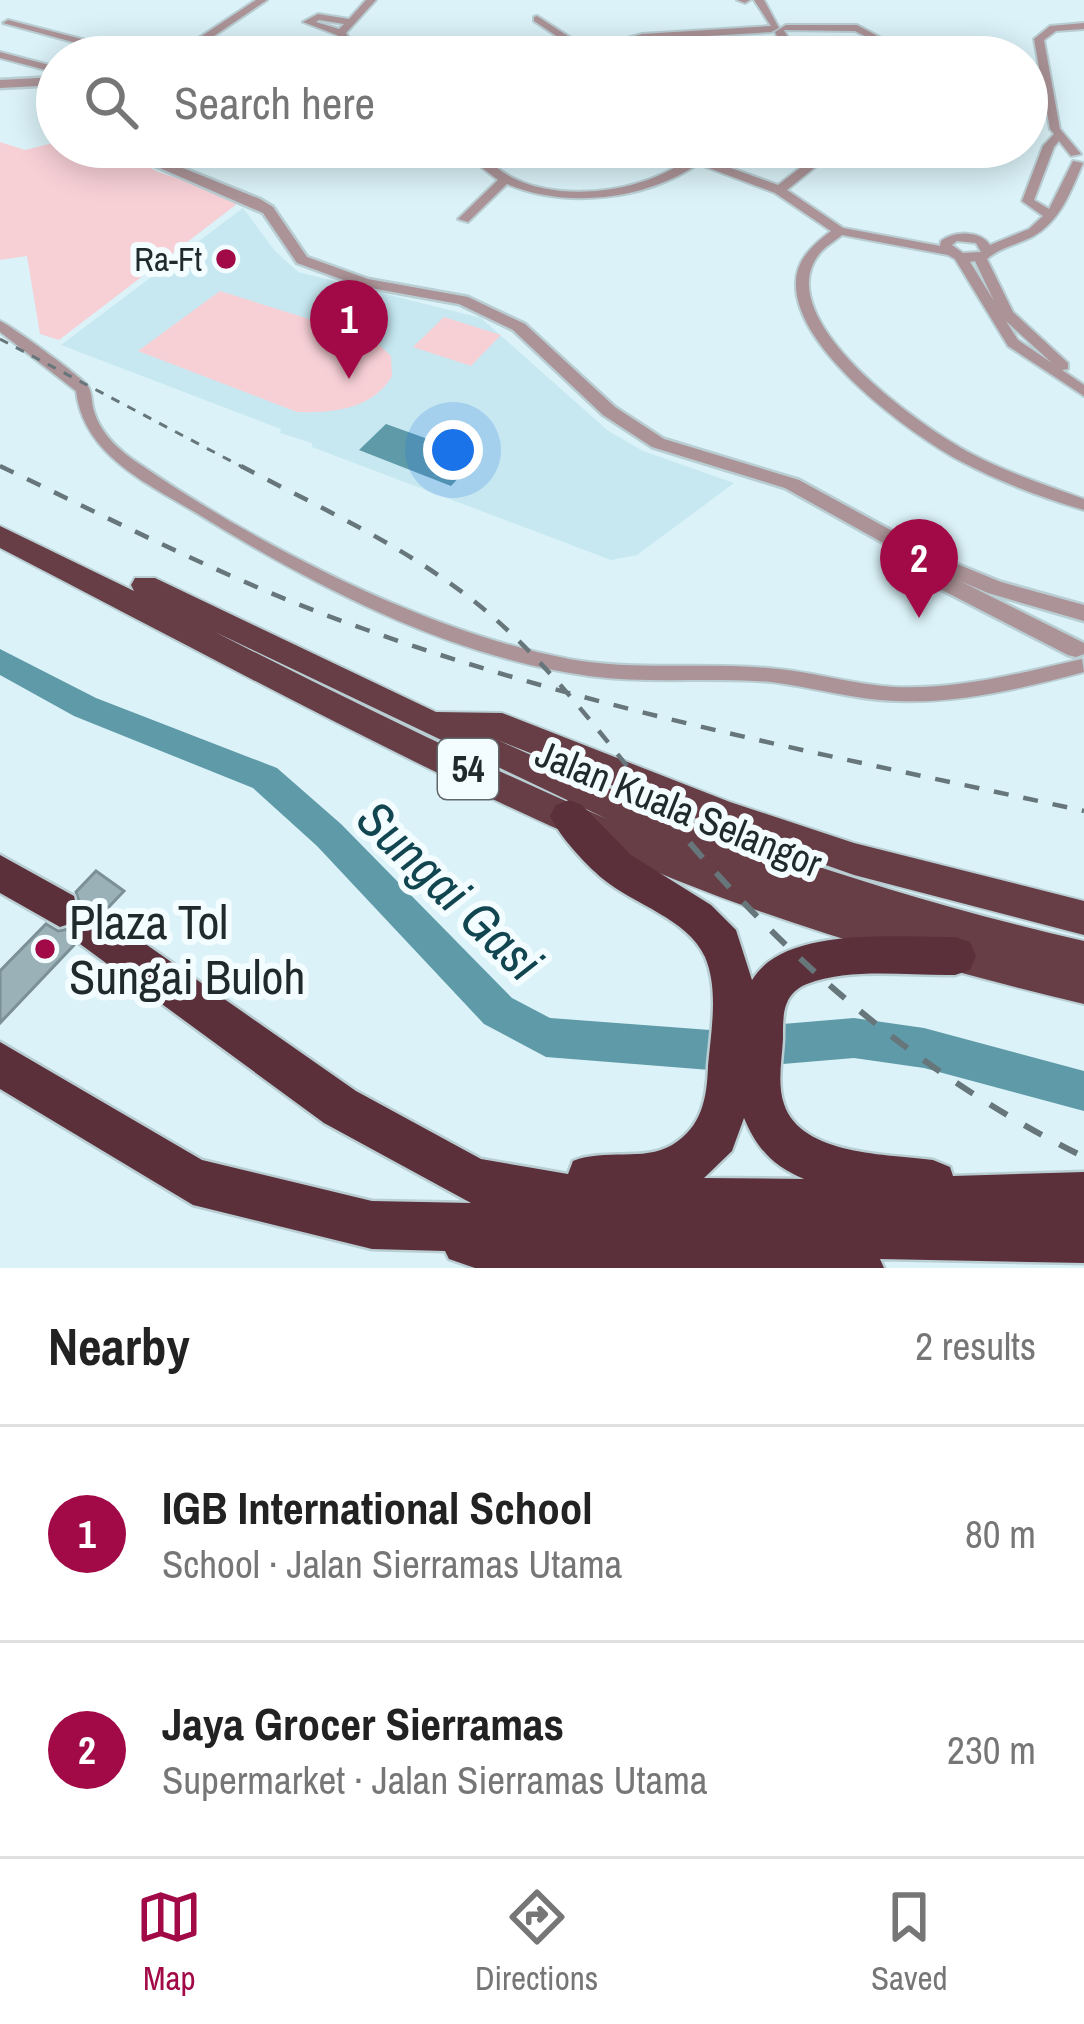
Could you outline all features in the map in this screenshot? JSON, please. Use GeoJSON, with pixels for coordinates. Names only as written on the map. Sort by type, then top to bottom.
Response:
{"type":"FeatureCollection","features":[{"type":"Feature","properties":{"kind":"highway","name":"Jalan Kuala Selangor"},"geometry":{"type":"LineString","coordinates":[[0,515],[580,794],[797,879],[959,930],[1084,959]]}},
{"type":"Feature","properties":{"kind":"highway","name":"Jalan Kuala Selangor"},"geometry":{"type":"LineString","coordinates":[[0,536],[569,816],[791,906],[955,956],[1084,986]]}},
{"type":"Feature","properties":{"kind":"highway"},"geometry":{"type":"LineString","coordinates":[[428,723],[502,726],[722,814],[854,859],[1084,918]]}},
{"type":"Feature","properties":{"kind":"highway"},"geometry":{"type":"LineString","coordinates":[[475,1181],[653,1176],[690,1160],[744,1099],[748,995],[722,944],[697,918],[617,867],[569,816]]}},
{"type":"Feature","properties":{"kind":"highway"},"geometry":{"type":"LineString","coordinates":[[0,872],[75,918],[340,1107],[475,1181],[568,1198],[676,1201],[1084,1196]]}},
{"type":"Feature","properties":{"kind":"highway"},"geometry":{"type":"LineString","coordinates":[[748,995],[797,967],[822,962],[955,956]]}},
{"type":"Feature","properties":{"kind":"highway"},"geometry":{"type":"LineString","coordinates":[[0,1064],[193,1181],[372,1225],[534,1255],[859,1268]]}},
{"type":"Feature","properties":{"kind":"highway"},"geometry":{"type":"LineString","coordinates":[[744,1099],[811,1160],[845,1170],[1020,1197]]}},
{"type":"Feature","properties":{"kind":"highway"},"geometry":{"type":"LineString","coordinates":[[372,1225],[1084,1239]]}},
{"type":"Feature","properties":{"kind":"street"},"geometry":{"type":"LineString","coordinates":[[207,36],[262,0]]}},
{"type":"Feature","properties":{"kind":"street"},"geometry":{"type":"LineString","coordinates":[[341,33],[370,0]]}},
{"type":"Feature","properties":{"kind":"street"},"geometry":{"type":"LineString","coordinates":[[760,0],[782,36]]}},
{"type":"Feature","properties":{"kind":"street"},"geometry":{"type":"LineString","coordinates":[[343,36],[308,22],[318,17],[350,22]]}},
{"type":"Feature","properties":{"kind":"street"},"geometry":{"type":"LineString","coordinates":[[537,19],[562,36]]}},
{"type":"Feature","properties":{"kind":"street"},"geometry":{"type":"LineString","coordinates":[[8,23],[53,36]]}},
{"type":"Feature","properties":{"kind":"street"},"geometry":{"type":"LineString","coordinates":[[1043,36],[1053,28],[1084,26]]}},
{"type":"Feature","properties":{"kind":"street"},"geometry":{"type":"LineString","coordinates":[[659,36],[778,29],[865,30],[874,36]]}},
{"type":"Feature","properties":{"kind":"street"},"geometry":{"type":"LineString","coordinates":[[0,51],[30,30]]}},
{"type":"Feature","properties":{"kind":"street"},"geometry":{"type":"LineString","coordinates":[[0,51],[36,63]]}},
{"type":"Feature","properties":{"kind":"street"},"geometry":{"type":"LineString","coordinates":[[720,168],[779,190],[839,231],[985,254],[1033,232],[1050,215],[1076,156],[1048,67]]}},
{"type":"Feature","properties":{"kind":"street"},"geometry":{"type":"LineString","coordinates":[[0,84],[36,82]]}},
{"type":"Feature","properties":{"kind":"street"},"geometry":{"type":"LineString","coordinates":[[171,168],[268,210],[302,260],[332,274],[488,309],[520,328],[577,383],[637,431],[677,450],[792,484],[933,562],[995,588],[1084,613]]}},
{"type":"Feature","properties":{"kind":"street"},"geometry":{"type":"LineString","coordinates":[[491,168],[538,190],[604,192],[653,184],[683,168]]}},
{"type":"Feature","properties":{"kind":"street"},"geometry":{"type":"LineString","coordinates":[[779,190],[807,168]]}},
{"type":"Feature","properties":{"kind":"street"},"geometry":{"type":"LineString","coordinates":[[1040,168],[1028,200],[1050,215]]}},
{"type":"Feature","properties":{"kind":"street"},"geometry":{"type":"LineString","coordinates":[[464,219],[506,179]]}},
{"type":"Feature","properties":{"kind":"street"},"geometry":{"type":"LineString","coordinates":[[839,231],[811,255],[801,295],[807,313],[843,360],[875,394],[942,444],[1000,474],[1084,505]]}},
{"type":"Feature","properties":{"kind":"street"},"geometry":{"type":"LineString","coordinates":[[952,250],[974,238],[1012,238]]}},
{"type":"Feature","properties":{"kind":"street"},"geometry":{"type":"LineString","coordinates":[[974,238],[1017,327],[1048,356],[1084,379]]}},
{"type":"Feature","properties":{"kind":"street"},"geometry":{"type":"LineString","coordinates":[[952,250],[1013,344],[1084,392]]}},
{"type":"Feature","properties":{"kind":"street"},"geometry":{"type":"LineString","coordinates":[[0,325],[83,389],[83,402],[100,444],[118,456],[263,548],[358,594],[479,640],[567,666],[687,676],[774,676],[902,694],[1001,685],[1081,661]]}},
{"type":"Feature","properties":{"kind":"street"},"geometry":{"type":"LineString","coordinates":[[827,505],[876,547],[1081,661]]}},
{"type":"Feature","properties":{"kind":"street"},"geometry":{"type":"LineString","coordinates":[[1081,661],[1084,625]]}},
{"type":"Feature","properties":{"kind":"shaded area"},"geometry":{"type":"Polygon","coordinates":[[[0,142],[25,150],[36,147],[36,168],[150,168],[237,204],[59,340],[40,334],[27,256],[0,260],[0,142]]]}},
{"type":"Feature","properties":{"kind":"shaded area"},"geometry":{"type":"Polygon","coordinates":[[[243,208],[275,251],[298,272],[481,318],[607,430],[643,451],[734,483],[637,555],[611,560],[312,447],[312,443],[280,433],[281,429],[61,345],[243,208]]]}},
{"type":"Feature","properties":{"kind":"shaded area"},"geometry":{"type":"Polygon","coordinates":[[[220,291],[373,339],[391,356],[392,376],[362,403],[324,412],[297,412],[138,351],[220,291]]]}},
{"type":"Feature","properties":{"kind":"shaded area"},"geometry":{"type":"Polygon","coordinates":[[[444,317],[501,335],[471,366],[413,347],[444,317]]]}},
{"type":"Feature","properties":{"kind":"water"},"geometry":{"type":"Polygon","coordinates":[[[386,424],[478,457],[451,486],[359,450],[386,424]]]}},
{"type":"Feature","properties":{"kind":"building"},"geometry":{"type":"Polygon","coordinates":[[[96,871],[124,891],[105,911],[92,905],[81,908],[76,892],[96,871]]]}},
{"type":"Feature","properties":{"kind":"building"},"geometry":{"type":"Polygon","coordinates":[[[46,924],[58,931],[69,929],[74,945],[0,1023],[0,971],[46,924]]]}},
{"type":"Feature","properties":{"kind":"waterway","name":"Sungai Gasi"},"geometry":{"type":"LineString","coordinates":[[0,661],[85,707],[265,778],[329,835],[498,1011],[546,1037],[710,1050],[854,1038],[924,1048],[1084,1091]]}},
{"type":"Feature","properties":{"kind":"railway"},"geometry":{"type":"LineString","coordinates":[[0,339],[246,469]]}},
{"type":"Feature","properties":{"kind":"railway"},"geometry":{"type":"LineString","coordinates":[[5,469],[0,466],[273,594],[367,630],[566,692]]}},
{"type":"Feature","properties":{"kind":"railway"},"geometry":{"type":"LineString","coordinates":[[241,466],[387,543],[443,579],[498,621],[566,692]]}},
{"type":"Feature","properties":{"kind":"railway"},"geometry":{"type":"LineString","coordinates":[[566,692],[722,732],[1084,811]]}},
{"type":"Feature","properties":{"kind":"railway"},"geometry":{"type":"LineString","coordinates":[[566,692],[666,815]]}},
{"type":"Feature","properties":{"kind":"railway"},"geometry":{"type":"LineString","coordinates":[[664,812],[755,915],[856,1007],[965,1089],[1084,1157]]}},
{"type":"Feature","properties":{"kind":"place","name":"Ra-Ft"},"geometry":{"type":"Point","coordinates":[226,259]}},
{"type":"Feature","properties":{"kind":"place","name":"IGB International School"},"geometry":{"type":"Point","coordinates":[349,379]}},
{"type":"Feature","properties":{"kind":"place","name":"Jaya Grocer Sierramas"},"geometry":{"type":"Point","coordinates":[919,618]}},
{"type":"Feature","properties":{"kind":"place","name":"Plaza Tol Sungai Buloh"},"geometry":{"type":"Point","coordinates":[45,949]}}]}
